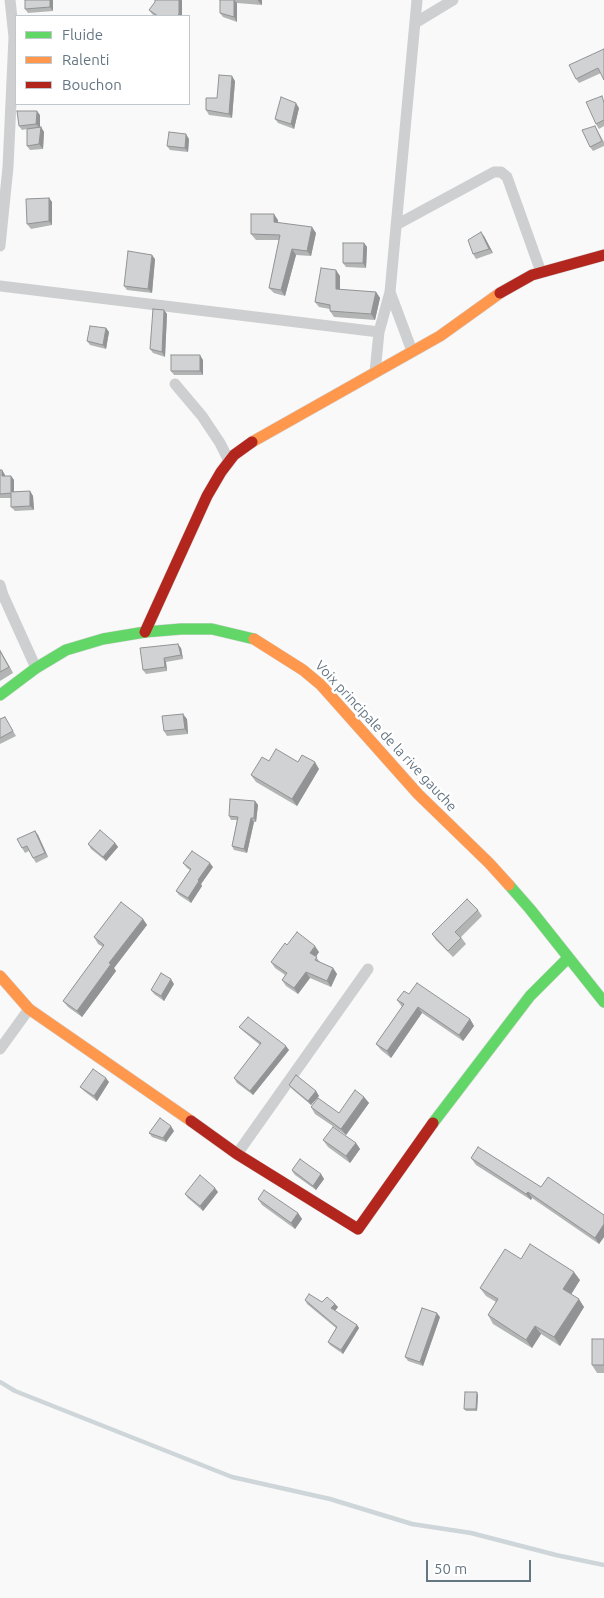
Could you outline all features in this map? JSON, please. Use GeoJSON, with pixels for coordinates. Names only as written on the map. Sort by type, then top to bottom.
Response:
{"type":"FeatureCollection","features":[{"type":"Feature","properties":{"kind":"street"},"geometry":{"type":"LineString","coordinates":[[0,246],[8,167],[14,37],[10,0]]}},
{"type":"Feature","properties":{"kind":"street"},"geometry":{"type":"LineString","coordinates":[[375,372],[379,332],[390,292],[417,0]]}},
{"type":"Feature","properties":{"kind":"street"},"geometry":{"type":"LineString","coordinates":[[414,22],[453,0]]}},
{"type":"Feature","properties":{"kind":"street"},"geometry":{"type":"LineString","coordinates":[[396,225],[494,172],[501,172],[507,177],[541,272]]}},
{"type":"Feature","properties":{"kind":"street"},"geometry":{"type":"LineString","coordinates":[[145,632],[207,496],[234,455],[256,438],[440,336],[506,288],[541,272],[604,255]]}},
{"type":"Feature","properties":{"kind":"street"},"geometry":{"type":"LineString","coordinates":[[0,286],[379,332]]}},
{"type":"Feature","properties":{"kind":"street"},"geometry":{"type":"LineString","coordinates":[[390,292],[412,351]]}},
{"type":"Feature","properties":{"kind":"street"},"geometry":{"type":"LineString","coordinates":[[175,384],[202,416],[220,443],[229,461]]}},
{"type":"Feature","properties":{"kind":"street"},"geometry":{"type":"LineString","coordinates":[[1,591],[36,668]]}},
{"type":"Feature","properties":{"kind":"street","name":"Voix principale de la rive gauche"},"geometry":{"type":"LineString","coordinates":[[0,695],[36,668],[66,650],[103,639],[145,632],[212,629],[256,640],[303,670],[321,685],[373,746],[418,794],[489,863],[530,909],[604,1002]]}},
{"type":"Feature","properties":{"kind":"street"},"geometry":{"type":"LineString","coordinates":[[0,976],[29,1009],[151,1092],[236,1154],[358,1229],[455,1093],[530,996],[568,958]]}},
{"type":"Feature","properties":{"kind":"street"},"geometry":{"type":"LineString","coordinates":[[236,1154],[368,969]]}},
{"type":"Feature","properties":{"kind":"street"},"geometry":{"type":"LineString","coordinates":[[0,1049],[29,1009]]}},
{"type":"Feature","properties":{"kind":"building"},"geometry":{"type":"Polygon","coordinates":[[[25,0],[50,0],[50,7],[25,9],[25,0]]]}},
{"type":"Feature","properties":{"kind":"building"},"geometry":{"type":"Polygon","coordinates":[[[155,0],[179,0],[179,14],[156,15],[149,10],[155,0]]]}},
{"type":"Feature","properties":{"kind":"building"},"geometry":{"type":"Polygon","coordinates":[[[220,0],[234,0],[234,17],[220,13],[220,0]]]}},
{"type":"Feature","properties":{"kind":"building"},"geometry":{"type":"Polygon","coordinates":[[[604,49],[604,80],[598,68],[576,79],[569,65],[604,49]]]}},
{"type":"Feature","properties":{"kind":"building"},"geometry":{"type":"Polygon","coordinates":[[[219,75],[232,76],[229,114],[206,110],[206,98],[217,98],[219,75]]]}},
{"type":"Feature","properties":{"kind":"building"},"geometry":{"type":"Polygon","coordinates":[[[602,96],[604,120],[596,124],[586,102],[602,96]]]}},
{"type":"Feature","properties":{"kind":"building"},"geometry":{"type":"Polygon","coordinates":[[[281,97],[296,103],[291,124],[275,119],[281,97]]]}},
{"type":"Feature","properties":{"kind":"building"},"geometry":{"type":"Polygon","coordinates":[[[17,111],[37,111],[36,124],[19,126],[17,111]]]}},
{"type":"Feature","properties":{"kind":"building"},"geometry":{"type":"Polygon","coordinates":[[[595,126],[602,141],[590,147],[582,130],[595,126]]]}},
{"type":"Feature","properties":{"kind":"building"},"geometry":{"type":"Polygon","coordinates":[[[41,127],[39,144],[27,146],[27,129],[41,127]]]}},
{"type":"Feature","properties":{"kind":"building"},"geometry":{"type":"Polygon","coordinates":[[[169,132],[186,134],[185,148],[167,146],[169,132]]]}},
{"type":"Feature","properties":{"kind":"building"},"geometry":{"type":"Polygon","coordinates":[[[49,198],[49,221],[27,224],[26,199],[49,198]]]}},
{"type":"Feature","properties":{"kind":"building"},"geometry":{"type":"Polygon","coordinates":[[[251,214],[274,214],[274,222],[312,227],[307,251],[292,249],[281,290],[269,288],[280,235],[251,234],[251,214]]]}},
{"type":"Feature","properties":{"kind":"building"},"geometry":{"type":"Polygon","coordinates":[[[481,232],[489,249],[473,254],[468,240],[481,232]]]}},
{"type":"Feature","properties":{"kind":"building"},"geometry":{"type":"Polygon","coordinates":[[[343,243],[364,243],[363,263],[343,263],[343,243]]]}},
{"type":"Feature","properties":{"kind":"building"},"geometry":{"type":"Polygon","coordinates":[[[128,251],[152,255],[148,289],[124,286],[128,251]]]}},
{"type":"Feature","properties":{"kind":"building"},"geometry":{"type":"Polygon","coordinates":[[[321,268],[336,270],[336,289],[376,292],[371,314],[330,311],[330,305],[315,302],[321,268]]]}},
{"type":"Feature","properties":{"kind":"building"},"geometry":{"type":"Polygon","coordinates":[[[153,309],[164,310],[162,352],[150,349],[153,309]]]}},
{"type":"Feature","properties":{"kind":"building"},"geometry":{"type":"Polygon","coordinates":[[[90,326],[106,328],[103,345],[87,341],[90,326]]]}},
{"type":"Feature","properties":{"kind":"building"},"geometry":{"type":"Polygon","coordinates":[[[171,355],[200,355],[200,371],[171,371],[171,355]]]}},
{"type":"Feature","properties":{"kind":"building"},"geometry":{"type":"Polygon","coordinates":[[[0,470],[2,470],[2,476],[11,476],[11,492],[30,491],[30,506],[11,507],[11,493],[0,494],[0,470]]]}},
{"type":"Feature","properties":{"kind":"building"},"geometry":{"type":"Polygon","coordinates":[[[178,644],[181,655],[164,658],[165,667],[143,670],[140,648],[178,644]]]}},
{"type":"Feature","properties":{"kind":"building"},"geometry":{"type":"Polygon","coordinates":[[[0,651],[9,667],[0,672],[0,651]]]}},
{"type":"Feature","properties":{"kind":"building"},"geometry":{"type":"Polygon","coordinates":[[[183,714],[185,729],[164,731],[162,716],[183,714]]]}},
{"type":"Feature","properties":{"kind":"building"},"geometry":{"type":"Polygon","coordinates":[[[5,717],[13,731],[0,738],[0,719],[5,717]]]}},
{"type":"Feature","properties":{"kind":"building"},"geometry":{"type":"Polygon","coordinates":[[[276,749],[298,762],[302,755],[315,762],[292,799],[251,775],[262,757],[269,761],[276,749]]]}},
{"type":"Feature","properties":{"kind":"building"},"geometry":{"type":"Polygon","coordinates":[[[230,799],[255,801],[254,818],[251,818],[244,849],[232,846],[238,817],[229,816],[230,799]]]}},
{"type":"Feature","properties":{"kind":"building"},"geometry":{"type":"Polygon","coordinates":[[[100,830],[115,843],[103,857],[88,844],[100,830]]]}},
{"type":"Feature","properties":{"kind":"building"},"geometry":{"type":"Polygon","coordinates":[[[35,831],[45,853],[33,858],[27,846],[22,848],[17,839],[35,831]]]}},
{"type":"Feature","properties":{"kind":"building"},"geometry":{"type":"Polygon","coordinates":[[[192,851],[210,863],[188,898],[176,891],[191,869],[183,863],[192,851]]]}},
{"type":"Feature","properties":{"kind":"building"},"geometry":{"type":"Polygon","coordinates":[[[467,899],[478,910],[455,932],[461,938],[448,951],[432,934],[467,899]]]}},
{"type":"Feature","properties":{"kind":"building"},"geometry":{"type":"Polygon","coordinates":[[[121,902],[143,919],[109,963],[111,964],[77,1011],[63,1001],[104,945],[94,937],[121,902]]]}},
{"type":"Feature","properties":{"kind":"building"},"geometry":{"type":"Polygon","coordinates":[[[297,932],[315,946],[310,953],[317,957],[315,960],[333,968],[327,981],[306,972],[294,988],[282,980],[287,973],[271,962],[285,943],[287,945],[297,932]]]}},
{"type":"Feature","properties":{"kind":"building"},"geometry":{"type":"Polygon","coordinates":[[[161,973],[171,979],[161,996],[151,990],[161,973]]]}},
{"type":"Feature","properties":{"kind":"building"},"geometry":{"type":"Polygon","coordinates":[[[417,983],[470,1019],[459,1035],[418,1007],[387,1051],[376,1044],[404,1004],[397,1000],[404,991],[409,994],[417,983]]]}},
{"type":"Feature","properties":{"kind":"building"},"geometry":{"type":"Polygon","coordinates":[[[248,1017],[286,1046],[250,1091],[234,1078],[261,1043],[239,1027],[248,1017]]]}},
{"type":"Feature","properties":{"kind":"building"},"geometry":{"type":"Polygon","coordinates":[[[93,1069],[106,1078],[94,1096],[80,1087],[93,1069]]]}},
{"type":"Feature","properties":{"kind":"building"},"geometry":{"type":"Polygon","coordinates":[[[296,1075],[316,1091],[308,1101],[289,1085],[296,1075]]]}},
{"type":"Feature","properties":{"kind":"building"},"geometry":{"type":"Polygon","coordinates":[[[355,1090],[364,1097],[341,1129],[311,1107],[318,1098],[339,1113],[355,1090]]]}},
{"type":"Feature","properties":{"kind":"building"},"geometry":{"type":"Polygon","coordinates":[[[160,1118],[171,1126],[163,1138],[149,1133],[160,1118]]]}},
{"type":"Feature","properties":{"kind":"building"},"geometry":{"type":"Polygon","coordinates":[[[333,1127],[356,1143],[346,1156],[323,1140],[333,1127]]]}},
{"type":"Feature","properties":{"kind":"building"},"geometry":{"type":"Polygon","coordinates":[[[478,1147],[541,1187],[548,1177],[604,1215],[604,1224],[595,1238],[528,1192],[526,1194],[471,1158],[478,1147]]]}},
{"type":"Feature","properties":{"kind":"building"},"geometry":{"type":"Polygon","coordinates":[[[300,1159],[321,1174],[313,1186],[292,1170],[300,1159]]]}},
{"type":"Feature","properties":{"kind":"building"},"geometry":{"type":"Polygon","coordinates":[[[200,1175],[215,1188],[200,1206],[185,1194],[200,1175]]]}},
{"type":"Feature","properties":{"kind":"building"},"geometry":{"type":"Polygon","coordinates":[[[264,1190],[298,1213],[291,1223],[258,1199],[264,1190]]]}},
{"type":"Feature","properties":{"kind":"building"},"geometry":{"type":"Polygon","coordinates":[[[530,1244],[574,1272],[563,1289],[579,1299],[554,1337],[535,1326],[526,1340],[488,1315],[498,1299],[480,1288],[505,1249],[521,1259],[530,1244]]]}},
{"type":"Feature","properties":{"kind":"building"},"geometry":{"type":"Polygon","coordinates":[[[309,1294],[322,1302],[327,1297],[335,1304],[331,1308],[357,1325],[341,1350],[328,1342],[337,1327],[305,1300],[309,1294]]]}},
{"type":"Feature","properties":{"kind":"building"},"geometry":{"type":"Polygon","coordinates":[[[422,1308],[437,1313],[420,1362],[405,1357],[422,1308]]]}},
{"type":"Feature","properties":{"kind":"building"},"geometry":{"type":"Polygon","coordinates":[[[592,1339],[604,1339],[604,1365],[592,1365],[592,1339]]]}},
{"type":"Feature","properties":{"kind":"building"},"geometry":{"type":"Polygon","coordinates":[[[465,1392],[477,1392],[476,1409],[464,1409],[465,1392]]]}},
{"type":"Feature","properties":{"kind":"waterway"},"geometry":{"type":"LineString","coordinates":[[0,1382],[15,1391],[232,1477],[330,1499],[412,1524],[471,1533],[556,1555],[604,1565]]}},
{"type":"Feature","properties":{"kind":"traffic: fast"},"geometry":{"type":"LineString","coordinates":[[0,695],[36,668],[66,650],[103,639],[145,632],[181,629],[212,629],[254,639]]}},
{"type":"Feature","properties":{"kind":"traffic: fast"},"geometry":{"type":"LineString","coordinates":[[509,885],[604,1002]]}},
{"type":"Feature","properties":{"kind":"traffic: fast"},"geometry":{"type":"LineString","coordinates":[[433,1123],[530,996],[568,958]]}},
{"type":"Feature","properties":{"kind":"traffic: slow"},"geometry":{"type":"LineString","coordinates":[[252,442],[440,336],[500,293]]}},
{"type":"Feature","properties":{"kind":"traffic: slow"},"geometry":{"type":"LineString","coordinates":[[254,639],[303,670],[321,685],[418,794],[509,885]]}},
{"type":"Feature","properties":{"kind":"traffic: slow"},"geometry":{"type":"LineString","coordinates":[[0,976],[29,1009],[191,1121]]}},
{"type":"Feature","properties":{"kind":"traffic: jam"},"geometry":{"type":"LineString","coordinates":[[500,293],[532,275],[604,255]]}},
{"type":"Feature","properties":{"kind":"traffic: jam"},"geometry":{"type":"LineString","coordinates":[[145,632],[207,496],[221,472],[234,455],[252,442]]}},
{"type":"Feature","properties":{"kind":"traffic: jam"},"geometry":{"type":"LineString","coordinates":[[191,1121],[237,1154],[358,1229],[433,1123]]}}]}
